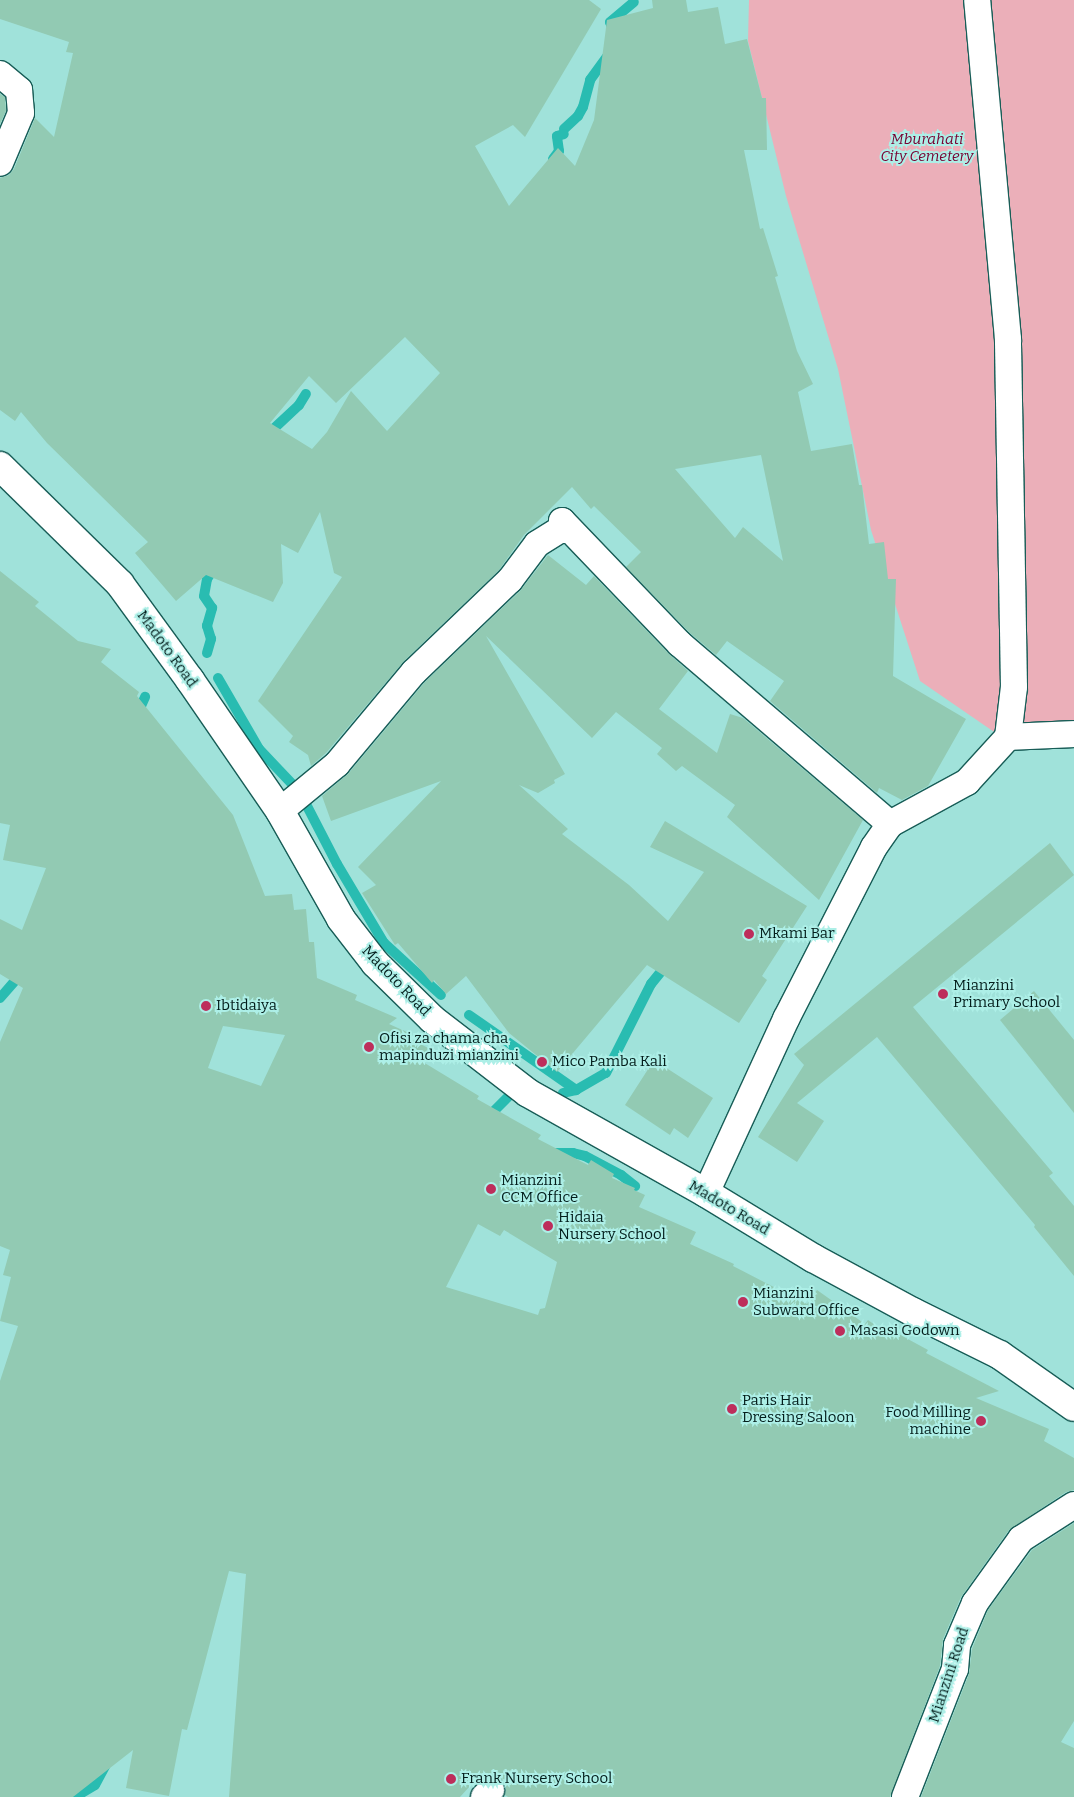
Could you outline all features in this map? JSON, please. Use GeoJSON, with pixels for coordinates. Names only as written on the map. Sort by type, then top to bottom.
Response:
{"type":"FeatureCollection","features":[{"type":"Feature","properties":{"kind":"main road","name":"Madoto Road"},"geometry":{"type":"LineString","coordinates":[[0,466],[120,584],[190,680],[280,812],[341,919],[375,963],[432,1019],[528,1094],[706,1193],[822,1262],[913,1312],[1000,1355],[1074,1407]]}},
{"type":"Feature","properties":{"kind":"street"},"geometry":{"type":"LineString","coordinates":[[706,1193],[786,1019],[874,847],[890,824],[967,782],[1008,737],[1014,688],[1008,339],[977,0]]}},
{"type":"Feature","properties":{"kind":"street"},"geometry":{"type":"LineString","coordinates":[[0,74],[19,90],[21,113],[0,163]]}},
{"type":"Feature","properties":{"kind":"street"},"geometry":{"type":"LineString","coordinates":[[280,812],[337,764],[414,672],[510,580],[537,544],[560,530],[567,530],[562,520],[680,644],[890,824]]}},
{"type":"Feature","properties":{"kind":"street"},"geometry":{"type":"LineString","coordinates":[[1008,737],[1074,734]]}},
{"type":"Feature","properties":{"kind":"street","name":"Mianzini Road"},"geometry":{"type":"LineString","coordinates":[[906,1797],[955,1668],[957,1645],[975,1603],[1021,1539],[1074,1505]]}},
{"type":"Feature","properties":{"kind":"green space","name":"Mburahati City Cemetery"},"geometry":{"type":"Polygon","coordinates":[[[749,0],[1074,0],[1074,737],[1016,747],[920,681],[871,530],[838,369],[786,196],[748,41],[749,0]]]}},
{"type":"Feature","properties":{"kind":"building"},"geometry":{"type":"Polygon","coordinates":[[[0,0],[589,0],[601,9],[525,137],[513,125],[475,146],[509,206],[558,148],[575,166],[594,120],[607,20],[653,8],[652,0],[686,0],[688,12],[718,7],[725,44],[747,39],[762,98],[766,98],[767,150],[744,150],[760,229],[763,228],[778,276],[775,277],[797,351],[813,384],[798,392],[811,451],[852,444],[859,485],[862,485],[869,544],[884,542],[888,579],[896,579],[893,676],[966,719],[928,786],[902,800],[879,788],[877,793],[770,701],[784,681],[727,641],[716,655],[690,633],[626,567],[641,552],[594,506],[591,509],[572,487],[524,535],[499,570],[404,661],[326,753],[311,766],[308,755],[289,742],[293,736],[258,701],[342,577],[334,573],[320,512],[298,553],[281,544],[283,583],[273,602],[206,575],[176,601],[135,553],[148,542],[47,443],[21,412],[15,421],[0,410],[0,178],[9,175],[14,169],[35,118],[54,137],[73,53],[66,52],[69,42],[0,19],[0,0]],[[405,337],[336,403],[309,376],[270,423],[312,449],[327,432],[351,391],[387,431],[440,373],[405,337]],[[761,455],[675,469],[735,538],[743,527],[783,561],[761,455]]]}},
{"type":"Feature","properties":{"kind":"building"},"geometry":{"type":"Polygon","coordinates":[[[0,94],[5,97],[6,111],[0,124],[0,94]]]}},
{"type":"Feature","properties":{"kind":"building"},"geometry":{"type":"Polygon","coordinates":[[[548,555],[586,585],[594,576],[669,654],[688,671],[659,709],[717,753],[730,714],[743,718],[863,820],[819,900],[727,817],[735,805],[682,766],[676,771],[657,754],[662,748],[616,712],[592,738],[486,636],[565,774],[554,780],[555,783],[538,793],[519,785],[568,829],[562,834],[629,885],[668,921],[704,872],[650,847],[665,821],[807,906],[762,976],[767,980],[739,1023],[647,965],[557,1072],[509,1033],[466,976],[446,994],[434,980],[432,983],[398,943],[395,945],[362,893],[376,885],[358,867],[441,781],[331,821],[322,796],[348,774],[425,682],[520,591],[548,555]]]}},
{"type":"Feature","properties":{"kind":"building"},"geometry":{"type":"Polygon","coordinates":[[[0,571],[39,602],[35,606],[78,641],[111,649],[101,662],[139,692],[137,696],[233,815],[265,896],[292,894],[294,910],[306,909],[309,942],[314,942],[317,978],[357,995],[355,1000],[397,1018],[389,1024],[409,1033],[407,1037],[430,1049],[423,1062],[479,1096],[477,1099],[541,1135],[538,1139],[588,1165],[591,1160],[614,1174],[612,1178],[635,1188],[634,1190],[645,1195],[639,1207],[696,1232],[690,1244],[734,1264],[733,1266],[807,1304],[817,1290],[865,1324],[868,1320],[882,1330],[884,1326],[928,1350],[926,1353],[999,1391],[976,1398],[1049,1429],[1044,1441],[1074,1458],[1074,1490],[1066,1492],[1009,1530],[961,1597],[943,1639],[940,1666],[890,1797],[508,1797],[505,1795],[506,1787],[501,1779],[494,1775],[484,1777],[481,1774],[460,1797],[229,1797],[246,1574],[229,1571],[187,1730],[182,1729],[169,1796],[126,1788],[133,1750],[73,1797],[0,1797],[0,1381],[18,1326],[0,1321],[11,1277],[3,1275],[10,1250],[0,1246],[0,1042],[23,988],[0,974],[0,919],[22,930],[46,868],[3,860],[10,825],[0,823],[0,571]],[[223,1026],[208,1068],[261,1086],[285,1035],[223,1026]],[[478,1224],[446,1287],[538,1315],[540,1309],[545,1308],[557,1262],[504,1230],[500,1236],[478,1224]]]}},
{"type":"Feature","properties":{"kind":"building"},"geometry":{"type":"Polygon","coordinates":[[[1050,843],[1074,875],[913,1007],[1053,1173],[1049,1176],[1074,1206],[1074,1276],[1034,1227],[1035,1225],[877,1037],[797,1103],[824,1121],[797,1162],[758,1137],[804,1065],[794,1054],[1050,843]]]}},
{"type":"Feature","properties":{"kind":"building"},"geometry":{"type":"Polygon","coordinates":[[[1034,991],[1074,1040],[1074,1113],[1000,1020],[1034,991]]]}},
{"type":"Feature","properties":{"kind":"building"},"geometry":{"type":"Polygon","coordinates":[[[654,1060],[713,1098],[688,1138],[674,1128],[670,1135],[625,1105],[654,1060]]]}},
{"type":"Feature","properties":{"kind":"building"},"geometry":{"type":"Polygon","coordinates":[[[1074,1523],[1074,1721],[1061,1742],[1074,1748],[1074,1797],[921,1797],[969,1674],[972,1649],[988,1610],[1032,1550],[1074,1523]]]}},
{"type":"Feature","properties":{"kind":"waterway"},"geometry":{"type":"LineString","coordinates":[[612,28],[610,22],[634,2]]}},
{"type":"Feature","properties":{"kind":"waterway"},"geometry":{"type":"LineString","coordinates":[[564,129],[578,116],[583,107],[590,80],[608,55]]}},
{"type":"Feature","properties":{"kind":"waterway"},"geometry":{"type":"LineString","coordinates":[[553,159],[559,151],[557,136],[564,134]]}},
{"type":"Feature","properties":{"kind":"waterway"},"geometry":{"type":"LineString","coordinates":[[268,434],[299,405],[306,394]]}},
{"type":"Feature","properties":{"kind":"waterway"},"geometry":{"type":"LineString","coordinates":[[207,653],[211,639],[207,626],[212,608],[204,596],[207,579],[215,566]]}},
{"type":"Feature","properties":{"kind":"waterway"},"geometry":{"type":"LineString","coordinates":[[218,678],[259,749],[294,786]]}},
{"type":"Feature","properties":{"kind":"waterway"},"geometry":{"type":"LineString","coordinates":[[137,715],[145,697]]}},
{"type":"Feature","properties":{"kind":"waterway"},"geometry":{"type":"LineString","coordinates":[[307,806],[337,864],[384,943],[441,995]]}},
{"type":"Feature","properties":{"kind":"waterway"},"geometry":{"type":"LineString","coordinates":[[563,1093],[576,1090],[606,1073],[651,984],[668,963]]}},
{"type":"Feature","properties":{"kind":"waterway"},"geometry":{"type":"LineString","coordinates":[[0,998],[21,974]]}},
{"type":"Feature","properties":{"kind":"waterway"},"geometry":{"type":"LineString","coordinates":[[469,1015],[576,1090]]}},
{"type":"Feature","properties":{"kind":"waterway"},"geometry":{"type":"LineString","coordinates":[[486,1119],[512,1093]]}},
{"type":"Feature","properties":{"kind":"waterway"},"geometry":{"type":"LineString","coordinates":[[556,1158],[557,1153],[573,1153],[585,1156],[621,1175],[635,1186]]}},
{"type":"Feature","properties":{"kind":"waterway"},"geometry":{"type":"LineString","coordinates":[[75,1797],[95,1785],[106,1764]]}},
{"type":"Feature","properties":{"kind":"place","name":"Mkami Bar"},"geometry":{"type":"Point","coordinates":[749,934]}},
{"type":"Feature","properties":{"kind":"place","name":"Mianzini Primary School"},"geometry":{"type":"Point","coordinates":[943,994]}},
{"type":"Feature","properties":{"kind":"place","name":"Ibtidaiya"},"geometry":{"type":"Point","coordinates":[206,1006]}},
{"type":"Feature","properties":{"kind":"place","name":"Ofisi za chama cha mapinduzi mianzini"},"geometry":{"type":"Point","coordinates":[369,1047]}},
{"type":"Feature","properties":{"kind":"place","name":"Mico Pamba Kali"},"geometry":{"type":"Point","coordinates":[542,1062]}},
{"type":"Feature","properties":{"kind":"place","name":"Mianzini CCM Office"},"geometry":{"type":"Point","coordinates":[491,1189]}},
{"type":"Feature","properties":{"kind":"place","name":"Hidaia Nursery School"},"geometry":{"type":"Point","coordinates":[548,1226]}},
{"type":"Feature","properties":{"kind":"place","name":"Mianzini Subward Office"},"geometry":{"type":"Point","coordinates":[743,1302]}},
{"type":"Feature","properties":{"kind":"place","name":"Masasi Godown"},"geometry":{"type":"Point","coordinates":[840,1331]}},
{"type":"Feature","properties":{"kind":"place","name":"Paris Hair Dressing Saloon"},"geometry":{"type":"Point","coordinates":[732,1409]}},
{"type":"Feature","properties":{"kind":"place","name":"Food Milling machine"},"geometry":{"type":"Point","coordinates":[981,1421]}},
{"type":"Feature","properties":{"kind":"place","name":"Frank Nursery School"},"geometry":{"type":"Point","coordinates":[451,1779]}}]}
